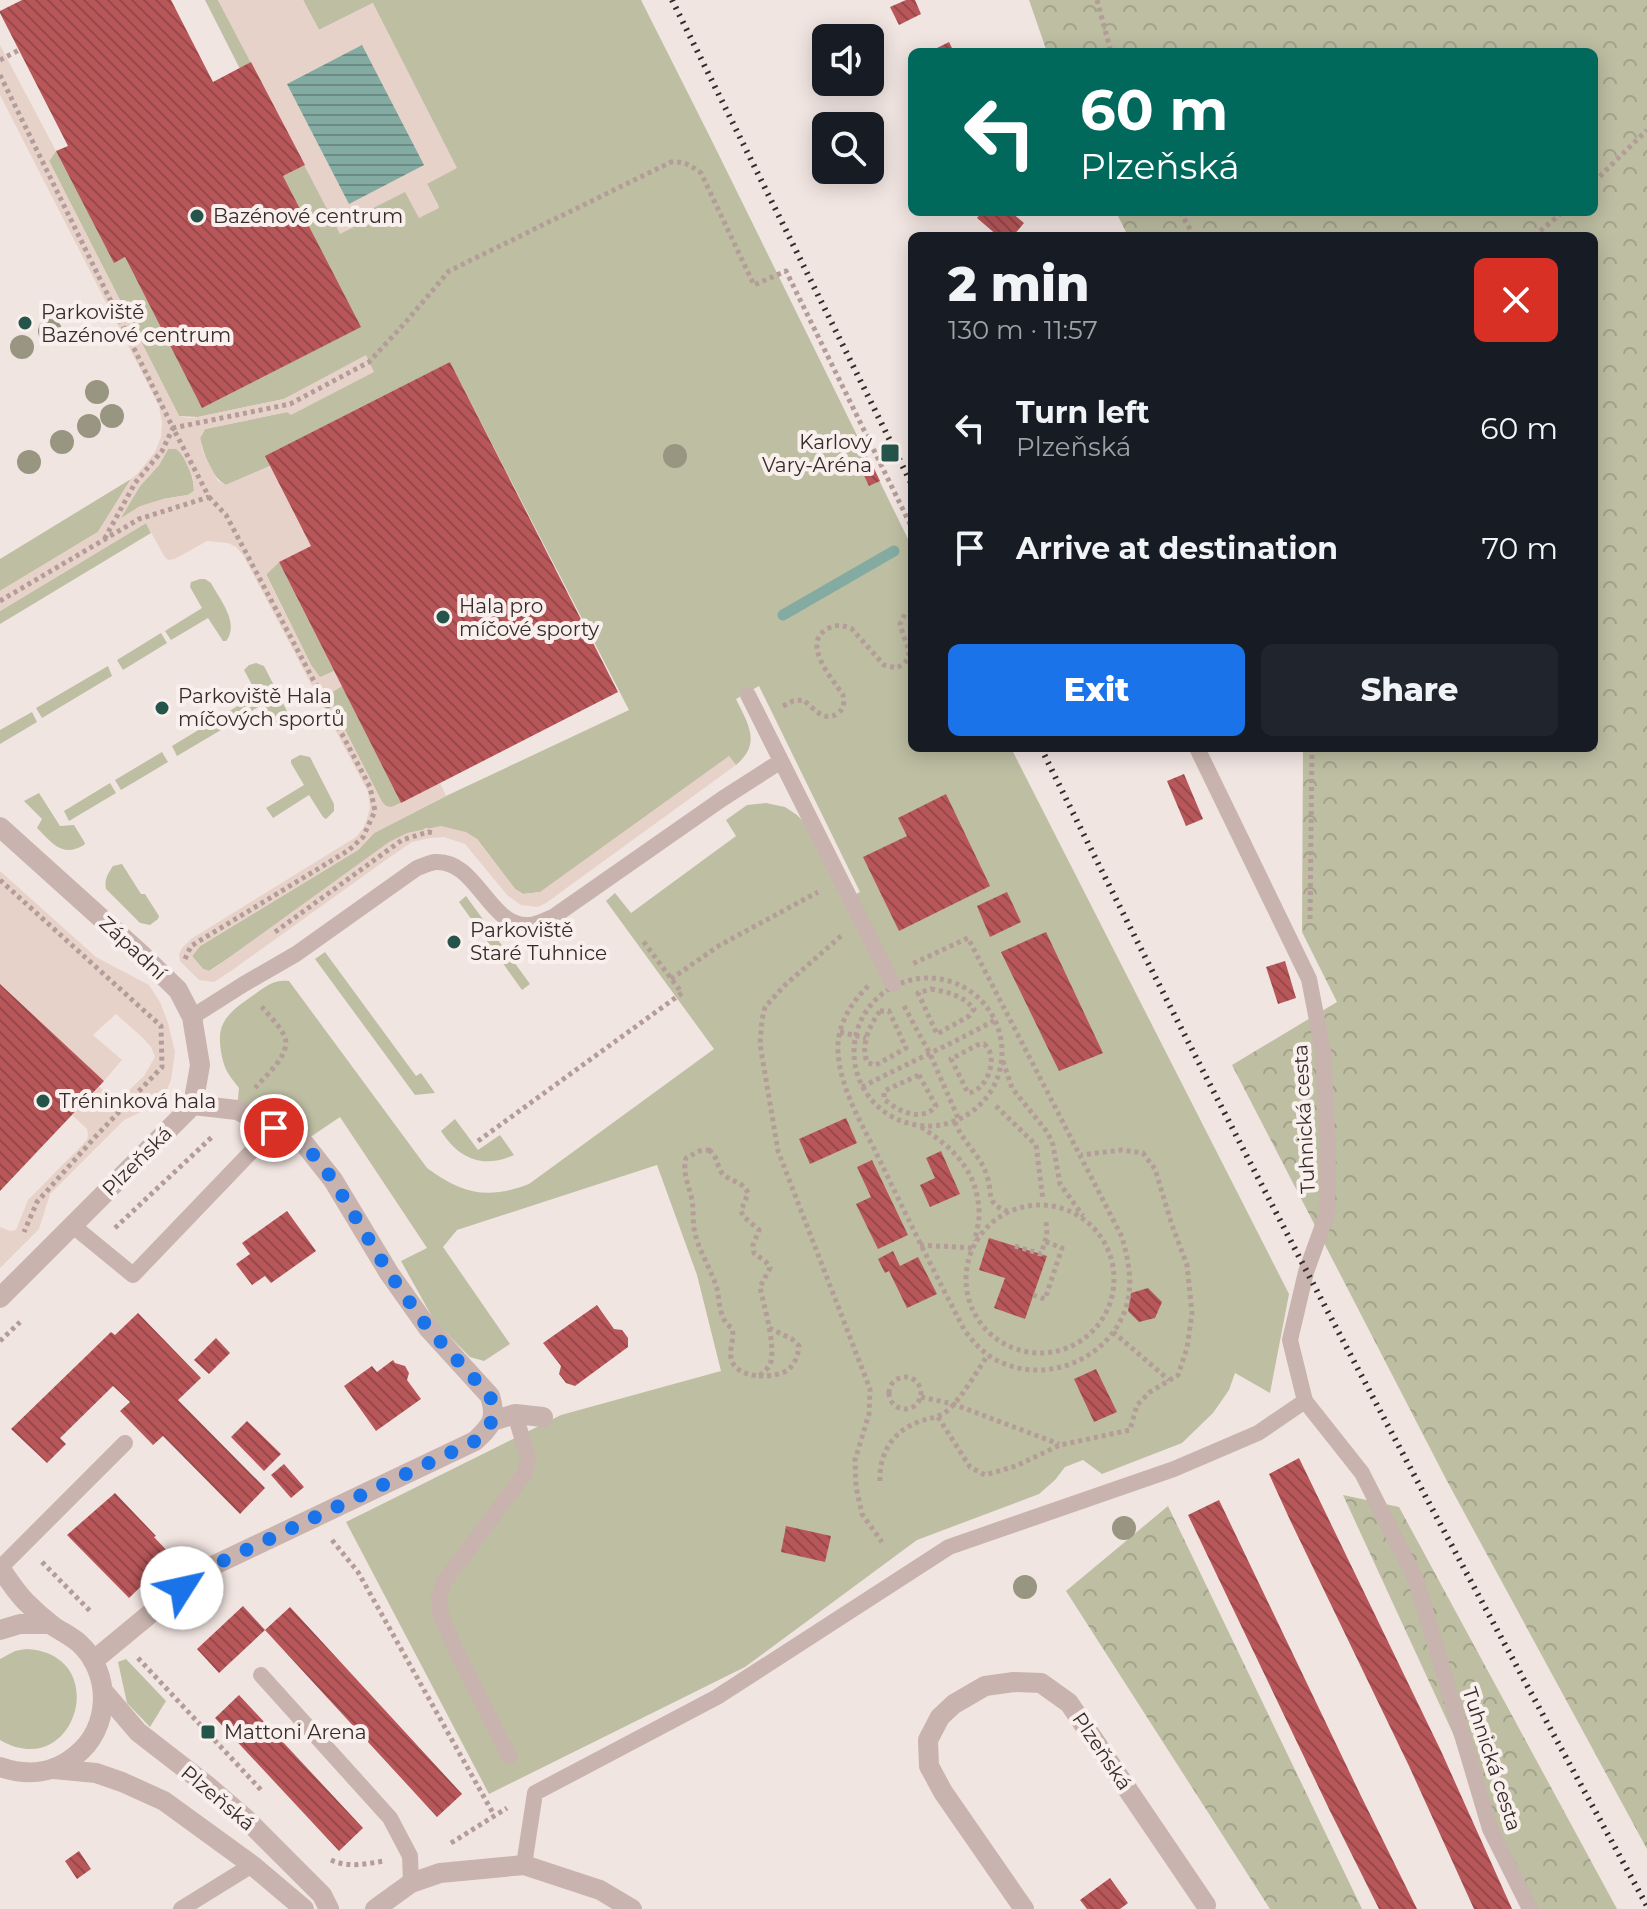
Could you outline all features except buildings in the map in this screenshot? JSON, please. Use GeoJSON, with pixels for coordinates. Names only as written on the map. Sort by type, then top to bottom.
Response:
{"type":"FeatureCollection","features":[{"type":"Feature","properties":{"kind":"street","name":"Západní"},"geometry":{"type":"LineString","coordinates":[[0,827],[178,990],[192,1017],[200,1065],[193,1105]]}},
{"type":"Feature","properties":{"kind":"street"},"geometry":{"type":"LineString","coordinates":[[93,1661],[202,1571],[475,1441],[493,1421],[494,1409],[490,1396],[428,1328],[389,1273],[333,1180],[303,1142],[237,1110],[193,1105]]}},
{"type":"Feature","properties":{"kind":"street","name":"Plzeňská"},"geometry":{"type":"LineString","coordinates":[[0,1298],[193,1105]]}},
{"type":"Feature","properties":{"kind":"street"},"geometry":{"type":"LineString","coordinates":[[493,1421],[515,1414],[543,1417]]}},
{"type":"Feature","properties":{"kind":"street"},"geometry":{"type":"LineString","coordinates":[[0,1568],[23,1599],[50,1624],[80,1644],[98,1671],[103,1691],[102,1713],[95,1733],[82,1751],[54,1769]]}},
{"type":"Feature","properties":{"kind":"street"},"geometry":{"type":"LineString","coordinates":[[0,1630],[20,1624],[50,1624]]}},
{"type":"Feature","properties":{"kind":"street","name":"Plzeňská"},"geometry":{"type":"LineString","coordinates":[[1024,1909],[943,1792],[929,1766],[928,1740],[940,1717],[954,1704],[985,1686],[1014,1682],[1041,1683],[1069,1703],[1205,1908]]}},
{"type":"Feature","properties":{"kind":"street","name":"Plzeňská"},"geometry":{"type":"LineString","coordinates":[[103,1691],[138,1732],[244,1817],[322,1895],[329,1909]]}},
{"type":"Feature","properties":{"kind":"street","name":"Plzeňská"},"geometry":{"type":"LineString","coordinates":[[3,1769],[31,1773],[54,1769],[96,1773],[164,1801],[252,1865],[304,1909]]}},
{"type":"Feature","properties":{"kind":"street"},"geometry":{"type":"LineString","coordinates":[[375,1909],[411,1883],[440,1873],[524,1865],[600,1890],[632,1909]]}},
{"type":"Feature","properties":{"kind":"lane"},"geometry":{"type":"LineString","coordinates":[[748,695],[841,881],[895,980]]}},
{"type":"Feature","properties":{"kind":"lane","name":"Tuhnická cesta"},"geometry":{"type":"LineString","coordinates":[[1199,752],[1309,979],[1323,1051],[1328,1152],[1327,1214],[1306,1272],[1290,1340],[1305,1401],[1362,1473],[1416,1580],[1490,1829],[1530,1909]]}},
{"type":"Feature","properties":{"kind":"lane"},"geometry":{"type":"LineString","coordinates":[[192,1017],[296,954],[417,868],[432,862],[455,866],[503,916],[518,924],[531,926],[553,917],[781,761]]}},
{"type":"Feature","properties":{"kind":"lane"},"geometry":{"type":"LineString","coordinates":[[72,1225],[133,1275],[274,1128]]}},
{"type":"Feature","properties":{"kind":"lane"},"geometry":{"type":"LineString","coordinates":[[524,1865],[535,1793],[717,1697],[949,1547],[1174,1469],[1258,1433],[1305,1401]]}},
{"type":"Feature","properties":{"kind":"lane"},"geometry":{"type":"LineString","coordinates":[[509,1756],[455,1648],[441,1615],[439,1597],[444,1582],[525,1473],[528,1458],[515,1414]]}},
{"type":"Feature","properties":{"kind":"lane"},"geometry":{"type":"LineString","coordinates":[[0,1568],[125,1443]]}},
{"type":"Feature","properties":{"kind":"lane"},"geometry":{"type":"LineString","coordinates":[[261,1675],[390,1818],[410,1856],[411,1883]]}},
{"type":"Feature","properties":{"kind":"lane"},"geometry":{"type":"LineString","coordinates":[[181,1909],[252,1865]]}},
{"type":"Feature","properties":{"kind":"path"},"geometry":{"type":"LineString","coordinates":[[1097,0],[1110,48]]}},
{"type":"Feature","properties":{"kind":"path"},"geometry":{"type":"LineString","coordinates":[[0,60],[19,50]]}},
{"type":"Feature","properties":{"kind":"path"},"geometry":{"type":"LineString","coordinates":[[0,75],[173,428],[209,497],[226,515],[370,787],[375,811],[363,837],[349,850],[191,946],[185,958],[193,968]]}},
{"type":"Feature","properties":{"kind":"path"},"geometry":{"type":"LineString","coordinates":[[1598,178],[1647,130]]}},
{"type":"Feature","properties":{"kind":"path"},"geometry":{"type":"LineString","coordinates":[[173,428],[290,404],[369,362],[449,271],[671,162],[680,161],[701,173],[754,285],[786,271],[908,520]]}},
{"type":"Feature","properties":{"kind":"path"},"geometry":{"type":"LineString","coordinates":[[1539,232],[1558,216]]}},
{"type":"Feature","properties":{"kind":"path"},"geometry":{"type":"LineString","coordinates":[[105,539],[135,483],[162,451],[173,428]]}},
{"type":"Feature","properties":{"kind":"path"},"geometry":{"type":"LineString","coordinates":[[0,601],[139,519],[209,497]]}},
{"type":"Feature","properties":{"kind":"path"},"geometry":{"type":"LineString","coordinates":[[908,613],[900,624],[908,648]]}},
{"type":"Feature","properties":{"kind":"path"},"geometry":{"type":"LineString","coordinates":[[760,718],[797,700],[805,702],[823,716],[838,713],[843,707],[843,695],[818,657],[821,634],[832,626],[852,629],[884,665],[900,667],[908,656]]}},
{"type":"Feature","properties":{"kind":"path"},"geometry":{"type":"LineString","coordinates":[[1309,979],[1312,752]]}},
{"type":"Feature","properties":{"kind":"path"},"geometry":{"type":"LineString","coordinates":[[0,880],[161,1026],[162,1067],[37,1202],[23,1236]]}},
{"type":"Feature","properties":{"kind":"path"},"geometry":{"type":"LineString","coordinates":[[671,979],[720,945],[841,881]]}},
{"type":"Feature","properties":{"kind":"path"},"geometry":{"type":"LineString","coordinates":[[847,930],[765,1007],[760,1044],[778,1151],[870,1389],[869,1414],[855,1460],[856,1487],[862,1514],[882,1542]]}},
{"type":"Feature","properties":{"kind":"path"},"geometry":{"type":"LineString","coordinates":[[872,983],[855,999],[843,1021],[838,1044],[840,1071],[920,1245],[965,1331],[977,1347],[1013,1366],[1032,1371],[1068,1366],[1090,1355],[1108,1339],[1127,1305],[1129,1261],[1122,1237],[968,938],[895,980],[866,1012],[856,1036],[854,1061],[862,1087],[880,1110],[906,1124],[920,1126],[938,1126],[957,1121],[970,1114],[988,1097],[1000,1074],[1002,1061],[1000,1033],[995,1020],[977,996],[965,987],[935,977],[895,980]]}},
{"type":"Feature","properties":{"kind":"path"},"geometry":{"type":"LineString","coordinates":[[478,1141],[682,993],[650,956],[643,941]]}},
{"type":"Feature","properties":{"kind":"path"},"geometry":{"type":"LineString","coordinates":[[237,1110],[280,1058],[286,1046],[284,1036],[244,984]]}},
{"type":"Feature","properties":{"kind":"path"},"geometry":{"type":"LineString","coordinates":[[931,989],[953,994],[969,1002],[974,1009],[969,1016],[937,1034],[918,993],[931,989]]}},
{"type":"Feature","properties":{"kind":"path"},"geometry":{"type":"LineString","coordinates":[[900,1000],[930,1054],[960,1136],[981,1162],[988,1177],[991,1200],[998,1208],[1008,1212]]}},
{"type":"Feature","properties":{"kind":"path"},"geometry":{"type":"LineString","coordinates":[[880,1011],[889,1011],[906,1048],[876,1065],[868,1063],[864,1057],[866,1038],[880,1011]]}},
{"type":"Feature","properties":{"kind":"path"},"geometry":{"type":"LineString","coordinates":[[862,1087],[995,1020]]}},
{"type":"Feature","properties":{"kind":"path"},"geometry":{"type":"LineString","coordinates":[[840,1032],[866,1038]]}},
{"type":"Feature","properties":{"kind":"path"},"geometry":{"type":"LineString","coordinates":[[977,1045],[989,1047],[992,1052],[986,1082],[978,1091],[968,1093],[951,1059],[977,1045]]}},
{"type":"Feature","properties":{"kind":"path"},"geometry":{"type":"LineString","coordinates":[[1002,1061],[1012,1088],[1048,1133],[1060,1184],[1086,1221]]}},
{"type":"Feature","properties":{"kind":"path"},"geometry":{"type":"LineString","coordinates":[[919,1075],[936,1106],[925,1115],[902,1111],[884,1099],[884,1091],[919,1075]]}},
{"type":"Feature","properties":{"kind":"path"},"geometry":{"type":"LineString","coordinates":[[996,1106],[1036,1145],[1043,1200]]}},
{"type":"Feature","properties":{"kind":"path"},"geometry":{"type":"LineString","coordinates":[[920,1126],[957,1154],[973,1180],[980,1212],[966,1280],[968,1297],[983,1327],[1002,1343],[1042,1354],[1081,1342],[1096,1329],[1107,1312],[1113,1293],[1114,1272],[1110,1253],[1101,1235],[1073,1212],[1043,1205],[1025,1206],[1008,1212],[989,1225],[974,1246]]}},
{"type":"Feature","properties":{"kind":"path"},"geometry":{"type":"LineString","coordinates":[[97,1245],[218,1132]]}},
{"type":"Feature","properties":{"kind":"path"},"geometry":{"type":"LineString","coordinates":[[759,1376],[771,1365],[769,1328],[760,1287],[770,1268],[754,1253],[753,1245],[759,1230],[741,1211],[748,1193],[745,1185],[722,1172],[715,1154],[709,1150],[699,1151],[686,1158],[684,1165],[692,1199],[695,1235],[717,1290],[720,1310],[727,1325],[732,1328],[733,1365],[741,1373],[759,1376],[778,1375],[795,1363],[799,1346],[792,1339],[769,1328]]}},
{"type":"Feature","properties":{"kind":"path"},"geometry":{"type":"LineString","coordinates":[[938,1417],[970,1467],[985,1475],[1016,1466],[1060,1445],[1130,1430],[1137,1405],[1150,1392],[1178,1375],[1187,1348],[1192,1313],[1187,1265],[1155,1169],[1143,1153],[1122,1150],[1081,1155]]}},
{"type":"Feature","properties":{"kind":"path"},"geometry":{"type":"LineString","coordinates":[[1015,1246],[1041,1254],[1047,1235],[1046,1221]]}},
{"type":"Feature","properties":{"kind":"path"},"geometry":{"type":"LineString","coordinates":[[1033,1295],[1045,1299],[1062,1248],[1044,1241]]}},
{"type":"Feature","properties":{"kind":"path"},"geometry":{"type":"LineString","coordinates":[[920,1245],[974,1246]]}},
{"type":"Feature","properties":{"kind":"path"},"geometry":{"type":"LineString","coordinates":[[0,1341],[22,1320]]}},
{"type":"Feature","properties":{"kind":"path"},"geometry":{"type":"LineString","coordinates":[[1113,1332],[1169,1380]]}},
{"type":"Feature","properties":{"kind":"path"},"geometry":{"type":"LineString","coordinates":[[880,1481],[880,1467],[890,1441],[903,1429],[938,1417],[953,1404],[988,1355]]}},
{"type":"Feature","properties":{"kind":"path"},"geometry":{"type":"LineString","coordinates":[[912,1378],[920,1386],[921,1397],[916,1406],[907,1410],[893,1404],[889,1394],[896,1380],[912,1378]]}},
{"type":"Feature","properties":{"kind":"path"},"geometry":{"type":"LineString","coordinates":[[921,1397],[953,1404],[1060,1445]]}},
{"type":"Feature","properties":{"kind":"path"},"geometry":{"type":"LineString","coordinates":[[314,1518],[358,1572],[494,1815]]}},
{"type":"Feature","properties":{"kind":"path"},"geometry":{"type":"LineString","coordinates":[[87,1609],[200,1723],[266,1796]]}},
{"type":"Feature","properties":{"kind":"path"},"geometry":{"type":"LineString","coordinates":[[324,1858],[339,1864],[363,1865],[441,1849],[535,1793]]}},
{"type":"Feature","properties":{"kind":"green space"},"geometry":{"type":"Polygon","coordinates":[[[205,0],[218,0],[251,62],[240,69],[205,0]]]}},
{"type":"Feature","properties":{"kind":"green space"},"geometry":{"type":"Polygon","coordinates":[[[303,0],[641,0],[908,539],[908,752],[1013,752],[1289,1294],[1270,1393],[1235,1373],[1229,1390],[1213,1413],[1182,1443],[1102,1474],[1083,1460],[1065,1467],[1039,1494],[917,1540],[745,1667],[489,1794],[346,1522],[561,1415],[721,1371],[697,1275],[657,1165],[457,1230],[443,1247],[510,1344],[484,1361],[470,1357],[435,1322],[401,1261],[427,1248],[340,1117],[303,1142],[237,1110],[239,1088],[226,1070],[221,1051],[223,1024],[233,1011],[263,988],[275,982],[289,981],[427,1168],[464,1189],[501,1192],[529,1184],[714,1049],[606,901],[615,893],[631,913],[736,836],[726,820],[747,805],[766,803],[785,807],[807,825],[843,900],[860,892],[759,686],[736,699],[748,725],[751,741],[744,757],[736,765],[729,757],[541,892],[523,894],[515,889],[477,839],[426,828],[209,971],[203,969],[192,956],[200,946],[358,850],[374,833],[629,710],[450,362],[270,466],[226,485],[216,477],[206,458],[200,438],[205,429],[287,412],[369,362],[366,356],[284,399],[198,417],[179,416],[49,161],[56,151],[114,262],[125,257],[202,407],[360,327],[283,176],[305,165],[352,218],[406,191],[439,207],[427,184],[373,3],[319,30],[303,0]]]}},
{"type":"Feature","properties":{"kind":"green space"},"geometry":{"type":"Polygon","coordinates":[[[1029,0],[1647,0],[1647,1849],[1447,1481],[1232,1065],[1337,1002],[1302,932],[1303,752],[1598,752],[1598,232],[1126,232],[1118,216],[1598,216],[1598,48],[1046,48],[1029,0]]]}},
{"type":"Feature","properties":{"kind":"green space"},"geometry":{"type":"Polygon","coordinates":[[[168,449],[177,449],[184,458],[194,491],[163,499],[119,520],[140,486],[159,465],[168,449]]]}},
{"type":"Feature","properties":{"kind":"green space"},"geometry":{"type":"Polygon","coordinates":[[[131,479],[98,532],[0,591],[0,559],[131,479]]]}},
{"type":"Feature","properties":{"kind":"green space"},"geometry":{"type":"Polygon","coordinates":[[[146,523],[151,533],[0,624],[0,611],[146,523]]]}},
{"type":"Feature","properties":{"kind":"green space"},"geometry":{"type":"Polygon","coordinates":[[[279,562],[334,671],[320,678],[266,574],[279,562]]]}},
{"type":"Feature","properties":{"kind":"green space"},"geometry":{"type":"Polygon","coordinates":[[[200,579],[211,583],[223,604],[230,619],[230,634],[223,641],[208,618],[171,640],[165,631],[202,608],[190,587],[191,582],[200,579]]]}},
{"type":"Feature","properties":{"kind":"green space"},"geometry":{"type":"Polygon","coordinates":[[[161,633],[167,643],[123,670],[117,660],[161,633]]]}},
{"type":"Feature","properties":{"kind":"green space"},"geometry":{"type":"Polygon","coordinates":[[[256,663],[264,666],[287,711],[287,722],[277,726],[263,704],[225,727],[220,717],[257,694],[244,670],[256,663]]]}},
{"type":"Feature","properties":{"kind":"green space"},"geometry":{"type":"Polygon","coordinates":[[[108,666],[112,676],[42,718],[36,708],[108,666]]]}},
{"type":"Feature","properties":{"kind":"green space"},"geometry":{"type":"Polygon","coordinates":[[[342,686],[401,803],[396,806],[389,807],[382,802],[327,695],[342,686]]]}},
{"type":"Feature","properties":{"kind":"green space"},"geometry":{"type":"Polygon","coordinates":[[[32,712],[37,722],[0,744],[0,730],[32,712]]]}},
{"type":"Feature","properties":{"kind":"green space"},"geometry":{"type":"Polygon","coordinates":[[[215,720],[221,730],[177,756],[172,746],[215,720]]]}},
{"type":"Feature","properties":{"kind":"green space"},"geometry":{"type":"Polygon","coordinates":[[[162,752],[168,762],[121,790],[115,780],[162,752]]]}},
{"type":"Feature","properties":{"kind":"green space"},"geometry":{"type":"Polygon","coordinates":[[[300,755],[310,757],[334,804],[334,811],[326,819],[309,795],[273,818],[266,808],[304,785],[291,763],[300,755]]]}},
{"type":"Feature","properties":{"kind":"green space"},"geometry":{"type":"Polygon","coordinates":[[[110,783],[116,793],[69,821],[64,811],[110,783]]]}},
{"type":"Feature","properties":{"kind":"green space"},"geometry":{"type":"Polygon","coordinates":[[[39,793],[60,826],[74,825],[84,845],[76,849],[63,849],[37,828],[42,819],[24,801],[39,793]]]}},
{"type":"Feature","properties":{"kind":"green space"},"geometry":{"type":"Polygon","coordinates":[[[122,864],[159,916],[150,925],[140,923],[106,889],[106,879],[113,866],[122,864]]]}},
{"type":"Feature","properties":{"kind":"green space"},"geometry":{"type":"Polygon","coordinates":[[[466,896],[530,984],[522,990],[459,902],[466,896]]]}},
{"type":"Feature","properties":{"kind":"green space"},"geometry":{"type":"Polygon","coordinates":[[[325,952],[416,1076],[421,1073],[435,1093],[415,1095],[315,959],[325,952]]]}},
{"type":"Feature","properties":{"kind":"green space"},"geometry":{"type":"Polygon","coordinates":[[[455,1119],[478,1150],[500,1135],[514,1155],[482,1161],[464,1155],[441,1131],[455,1119]]]}},
{"type":"Feature","properties":{"kind":"green space"},"geometry":{"type":"Polygon","coordinates":[[[1343,1495],[1399,1507],[1617,1909],[1534,1909],[1343,1495]]]}},
{"type":"Feature","properties":{"kind":"green space"},"geometry":{"type":"Polygon","coordinates":[[[1168,1506],[1362,1909],[1270,1909],[1066,1591],[1168,1506]]]}},
{"type":"Feature","properties":{"kind":"green space"},"geometry":{"type":"Polygon","coordinates":[[[26,1649],[53,1656],[70,1671],[76,1691],[74,1712],[65,1732],[48,1745],[27,1749],[0,1740],[0,1659],[26,1649]]]}},
{"type":"Feature","properties":{"kind":"green space"},"geometry":{"type":"Polygon","coordinates":[[[126,1659],[166,1701],[150,1727],[127,1703],[118,1662],[126,1659]]]}},
{"type":"Feature","properties":{"kind":"shaded area"},"geometry":{"type":"Polygon","coordinates":[[[218,0],[303,0],[319,30],[373,3],[457,168],[427,184],[439,208],[419,218],[405,192],[353,218],[356,226],[340,234],[218,0]]]}},
{"type":"Feature","properties":{"kind":"shaded area"},"geometry":{"type":"Polygon","coordinates":[[[0,45],[56,151],[49,161],[179,416],[198,417],[284,399],[366,355],[374,372],[291,415],[287,412],[205,429],[200,438],[204,454],[218,481],[226,485],[270,466],[311,546],[279,562],[266,575],[311,665],[320,677],[334,671],[342,686],[327,695],[382,802],[392,807],[440,783],[446,796],[374,833],[358,850],[200,946],[192,956],[203,969],[213,969],[389,842],[407,833],[441,826],[466,832],[477,839],[515,889],[523,894],[540,892],[729,756],[736,765],[538,907],[521,905],[507,895],[465,844],[444,837],[430,838],[412,842],[214,982],[199,980],[180,961],[182,948],[191,939],[356,837],[368,815],[368,792],[243,555],[228,543],[207,541],[168,560],[146,523],[0,611],[0,591],[98,532],[131,479],[155,452],[162,423],[159,406],[0,95],[0,45]],[[168,449],[121,518],[140,506],[194,491],[193,478],[182,454],[176,449],[168,449]]]}},
{"type":"Feature","properties":{"kind":"shaded area"},"geometry":{"type":"Polygon","coordinates":[[[0,871],[96,957],[149,985],[160,1002],[175,1052],[171,1080],[162,1102],[124,1120],[50,1194],[39,1229],[0,1268],[0,1227],[16,1230],[28,1200],[87,1140],[87,1129],[72,1115],[99,1087],[117,1099],[123,1096],[144,1076],[155,1057],[143,1038],[116,1014],[93,1035],[122,1060],[104,1081],[0,984],[0,871]]]}},
{"type":"Feature","properties":{"kind":"water"},"geometry":{"type":"Polygon","coordinates":[[[362,45],[424,165],[349,204],[287,84],[362,45]]]}},
{"type":"Feature","properties":{"kind":"waterway"},"geometry":{"type":"LineString","coordinates":[[783,615],[894,551]]}},
{"type":"Feature","properties":{"kind":"railway"},"geometry":{"type":"LineString","coordinates":[[672,0],[908,477]]}},
{"type":"Feature","properties":{"kind":"railway"},"geometry":{"type":"LineString","coordinates":[[1043,752],[1187,1040],[1338,1330],[1647,1906]]}},
{"type":"Feature","properties":{"kind":"place","name":"Bazénové centrum"},"geometry":{"type":"Point","coordinates":[197,216]}},
{"type":"Feature","properties":{"kind":"place","name":"Parkoviště Bazénové centrum"},"geometry":{"type":"Point","coordinates":[25,323]}},
{"type":"Feature","properties":{"kind":"place","name":"Karlovy Vary-Aréna"},"geometry":{"type":"Point","coordinates":[890,453]}},
{"type":"Feature","properties":{"kind":"place","name":"Hala pro míčové sporty"},"geometry":{"type":"Point","coordinates":[443,617]}},
{"type":"Feature","properties":{"kind":"place","name":"Parkoviště Hala míčových sportů"},"geometry":{"type":"Point","coordinates":[162,708]}},
{"type":"Feature","properties":{"kind":"place","name":"Parkoviště Staré Tuhnice"},"geometry":{"type":"Point","coordinates":[454,942]}},
{"type":"Feature","properties":{"kind":"place","name":"Tréninková hala"},"geometry":{"type":"Point","coordinates":[43,1101]}},
{"type":"Feature","properties":{"kind":"place","name":"Mattoni Arena"},"geometry":{"type":"Point","coordinates":[208,1732]}},
{"type":"Feature","properties":{"kind":"route"},"geometry":{"type":"LineString","coordinates":[[182,1588],[202,1571],[475,1441],[493,1421],[494,1409],[490,1396],[428,1328],[389,1273],[333,1180],[303,1142],[274,1128]]}}]}
